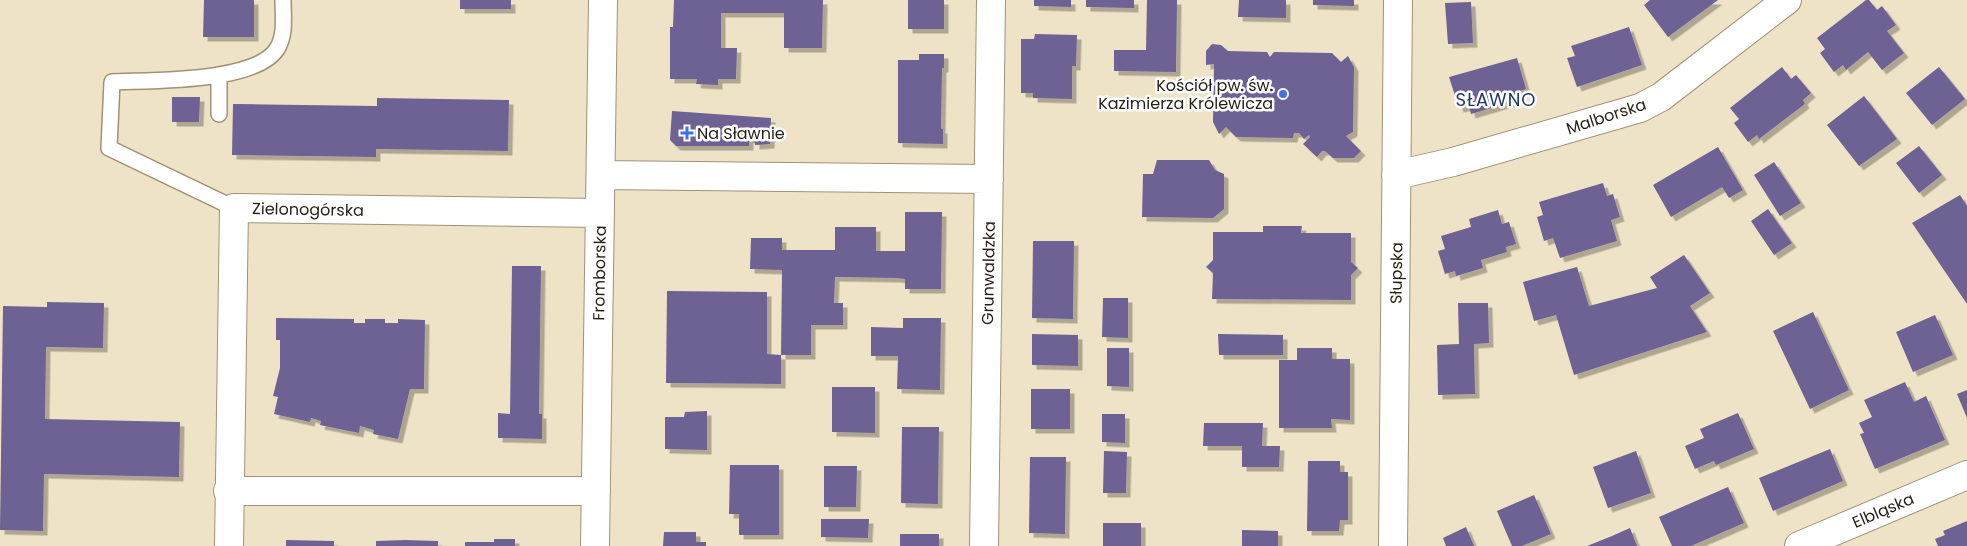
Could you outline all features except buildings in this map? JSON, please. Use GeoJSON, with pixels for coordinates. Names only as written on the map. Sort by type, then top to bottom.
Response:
{"type":"FeatureCollection","features":[{"type":"Feature","properties":{"kind":"street","name":"Fromborska"},"geometry":{"type":"LineString","coordinates":[[595,546],[603,0]]}},
{"type":"Feature","properties":{"kind":"street","name":"Grunwaldzka"},"geometry":{"type":"LineString","coordinates":[[984,546],[991,0]]}},
{"type":"Feature","properties":{"kind":"street","name":"Słupska"},"geometry":{"type":"LineString","coordinates":[[1393,546],[1398,0]]}},
{"type":"Feature","properties":{"kind":"street","name":"Malborska"},"geometry":{"type":"LineString","coordinates":[[1396,175],[1453,162],[1640,108],[1661,97],[1786,0]]}},
{"type":"Feature","properties":{"kind":"street"},"geometry":{"type":"LineString","coordinates":[[601,174],[989,178]]}},
{"type":"Feature","properties":{"kind":"street","name":"Zielonogórska"},"geometry":{"type":"LineString","coordinates":[[229,546],[228,492],[234,208],[600,213]]}},
{"type":"Feature","properties":{"kind":"street","name":"Elbląska"},"geometry":{"type":"LineString","coordinates":[[1799,546],[1967,475]]}},
{"type":"Feature","properties":{"kind":"street"},"geometry":{"type":"LineString","coordinates":[[228,492],[596,491]]}},
{"type":"Feature","properties":{"kind":"lane"},"geometry":{"type":"LineString","coordinates":[[234,208],[109,148],[112,82],[204,78],[259,64],[278,49],[282,38],[283,0]]}},
{"type":"Feature","properties":{"kind":"lane"},"geometry":{"type":"LineString","coordinates":[[219,75],[219,114]]}},
{"type":"Feature","properties":{"kind":"place","name":"Kościół pw. św. Kazimierza Królewicza"},"geometry":{"type":"Point","coordinates":[1283,94]}},
{"type":"Feature","properties":{"kind":"place","name":"Na Sławnie"},"geometry":{"type":"Point","coordinates":[687,133]}},
{"type":"Feature","properties":{"kind":"district","name":"SŁAWNO"},"geometry":{"type":"Point","coordinates":[1496,100]}}]}
